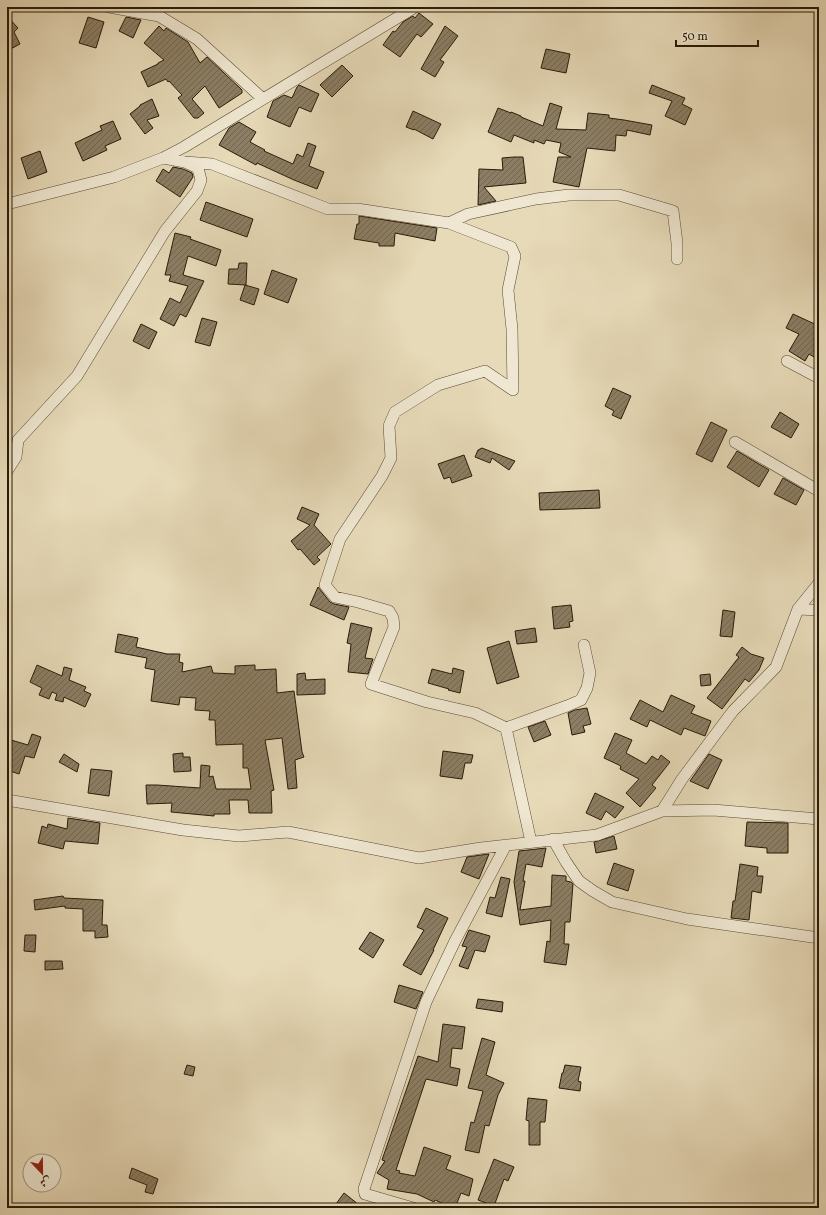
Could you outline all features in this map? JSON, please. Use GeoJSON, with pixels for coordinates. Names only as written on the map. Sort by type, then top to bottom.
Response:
{"type":"FeatureCollection","features":[{"type":"Feature","properties":{"kind":"street"},"geometry":{"type":"LineString","coordinates":[[108,7],[159,16],[197,40],[262,99]]}},
{"type":"Feature","properties":{"kind":"street"},"geometry":{"type":"LineString","coordinates":[[7,204],[114,177],[163,158],[184,147],[415,7]]}},
{"type":"Feature","properties":{"kind":"street"},"geometry":{"type":"LineString","coordinates":[[163,158],[185,162],[212,164],[328,209],[357,209],[449,223],[511,247],[515,256],[508,290],[512,329],[513,390],[485,371],[438,385],[395,412],[389,426],[391,458],[382,476],[340,539],[325,584],[335,597],[389,611],[393,618],[394,627],[371,684],[427,702],[475,713],[506,728],[581,700],[587,688],[590,673],[584,645]]}},
{"type":"Feature","properties":{"kind":"street"},"geometry":{"type":"LineString","coordinates":[[7,471],[16,457],[18,440],[77,376],[165,231],[198,191],[201,180],[198,168],[185,162]]}},
{"type":"Feature","properties":{"kind":"street"},"geometry":{"type":"LineString","coordinates":[[449,223],[468,214],[536,200],[569,196],[618,195],[673,211],[677,243],[677,259]]}},
{"type":"Feature","properties":{"kind":"street"},"geometry":{"type":"LineString","coordinates":[[787,360],[819,378]]}},
{"type":"Feature","properties":{"kind":"street"},"geometry":{"type":"LineString","coordinates":[[735,442],[819,491]]}},
{"type":"Feature","properties":{"kind":"street"},"geometry":{"type":"LineString","coordinates":[[662,811],[682,779],[733,711],[776,667],[798,609],[819,584]]}},
{"type":"Feature","properties":{"kind":"street"},"geometry":{"type":"LineString","coordinates":[[798,609],[819,610]]}},
{"type":"Feature","properties":{"kind":"street"},"geometry":{"type":"LineString","coordinates":[[506,728],[531,842]]}},
{"type":"Feature","properties":{"kind":"street"},"geometry":{"type":"LineString","coordinates":[[7,800],[183,830],[239,836],[288,832],[419,858],[506,845],[597,835],[662,811],[713,810],[819,819]]}},
{"type":"Feature","properties":{"kind":"street"},"geometry":{"type":"LineString","coordinates":[[553,840],[579,881],[612,902],[687,919],[819,938]]}},
{"type":"Feature","properties":{"kind":"street"},"geometry":{"type":"LineString","coordinates":[[414,1208],[365,1194],[364,1189],[426,1002],[455,941],[506,845]]}},
{"type":"Feature","properties":{"kind":"building"},"geometry":{"type":"Polygon","coordinates":[[[419,13],[433,24],[421,37],[417,34],[400,57],[383,45],[393,31],[395,32],[403,22],[413,16],[415,18],[419,13]]]}},
{"type":"Feature","properties":{"kind":"building"},"geometry":{"type":"Polygon","coordinates":[[[7,16],[18,28],[14,32],[20,44],[7,51],[7,16]]]}},
{"type":"Feature","properties":{"kind":"building"},"geometry":{"type":"Polygon","coordinates":[[[88,17],[104,22],[96,48],[79,43],[88,17]]]}},
{"type":"Feature","properties":{"kind":"building"},"geometry":{"type":"Polygon","coordinates":[[[126,17],[141,20],[133,38],[119,31],[126,17]]]}},
{"type":"Feature","properties":{"kind":"building"},"geometry":{"type":"Polygon","coordinates":[[[159,26],[164,31],[166,28],[188,42],[200,63],[207,57],[242,90],[242,93],[219,108],[205,86],[192,99],[204,113],[198,118],[194,118],[178,98],[182,95],[169,81],[168,82],[166,79],[148,87],[141,72],[164,60],[144,43],[159,26]]]}},
{"type":"Feature","properties":{"kind":"building"},"geometry":{"type":"Polygon","coordinates":[[[445,26],[458,36],[440,60],[444,62],[435,77],[421,69],[445,26]]]}},
{"type":"Feature","properties":{"kind":"building"},"geometry":{"type":"Polygon","coordinates":[[[546,49],[570,54],[566,73],[541,68],[546,49]]]}},
{"type":"Feature","properties":{"kind":"building"},"geometry":{"type":"Polygon","coordinates":[[[342,65],[353,76],[332,97],[320,85],[342,65]]]}},
{"type":"Feature","properties":{"kind":"building"},"geometry":{"type":"Polygon","coordinates":[[[299,85],[319,94],[311,112],[299,107],[290,127],[267,117],[273,101],[284,95],[292,98],[299,85]]]}},
{"type":"Feature","properties":{"kind":"building"},"geometry":{"type":"Polygon","coordinates":[[[652,85],[685,98],[682,104],[692,109],[685,125],[665,116],[672,101],[649,93],[652,85]]]}},
{"type":"Feature","properties":{"kind":"building"},"geometry":{"type":"Polygon","coordinates":[[[152,99],[159,116],[147,120],[153,128],[145,134],[130,114],[140,105],[152,99]]]}},
{"type":"Feature","properties":{"kind":"building"},"geometry":{"type":"Polygon","coordinates":[[[550,103],[562,107],[556,129],[586,130],[588,113],[609,115],[609,118],[652,125],[650,135],[627,130],[626,136],[616,135],[615,151],[587,148],[579,187],[553,182],[558,157],[571,157],[559,152],[561,143],[546,140],[544,144],[534,140],[534,143],[514,135],[511,142],[488,132],[498,108],[543,126],[550,103]]]}},
{"type":"Feature","properties":{"kind":"building"},"geometry":{"type":"Polygon","coordinates":[[[413,111],[441,124],[433,139],[414,129],[406,127],[413,111]]]}},
{"type":"Feature","properties":{"kind":"building"},"geometry":{"type":"Polygon","coordinates":[[[113,121],[121,139],[105,146],[107,150],[83,161],[75,143],[102,130],[100,126],[113,121]]]}},
{"type":"Feature","properties":{"kind":"building"},"geometry":{"type":"Polygon","coordinates":[[[239,122],[256,132],[250,142],[265,150],[264,151],[293,164],[297,154],[303,157],[308,143],[316,146],[309,166],[324,172],[317,189],[257,163],[256,165],[219,145],[229,128],[239,122]]]}},
{"type":"Feature","properties":{"kind":"building"},"geometry":{"type":"Polygon","coordinates":[[[40,151],[47,172],[28,179],[21,158],[40,151]]]}},
{"type":"Feature","properties":{"kind":"building"},"geometry":{"type":"Polygon","coordinates":[[[523,157],[526,183],[484,187],[496,201],[478,205],[479,169],[503,170],[502,158],[523,157]]]}},
{"type":"Feature","properties":{"kind":"building"},"geometry":{"type":"Polygon","coordinates":[[[173,167],[192,173],[193,177],[180,197],[156,181],[163,169],[169,173],[173,167]]]}},
{"type":"Feature","properties":{"kind":"building"},"geometry":{"type":"Polygon","coordinates":[[[206,202],[253,219],[247,237],[200,220],[206,202]]]}},
{"type":"Feature","properties":{"kind":"building"},"geometry":{"type":"Polygon","coordinates":[[[359,216],[437,228],[435,241],[395,233],[394,246],[379,246],[379,243],[354,239],[357,224],[359,224],[359,216]]]}},
{"type":"Feature","properties":{"kind":"building"},"geometry":{"type":"Polygon","coordinates":[[[175,233],[191,237],[190,239],[221,250],[216,266],[188,256],[183,275],[204,281],[186,317],[180,314],[174,326],[160,319],[170,298],[180,303],[188,286],[169,281],[171,275],[165,275],[175,233]]]}},
{"type":"Feature","properties":{"kind":"building"},"geometry":{"type":"Polygon","coordinates":[[[239,263],[247,263],[246,285],[228,284],[229,269],[238,269],[239,263]]]}},
{"type":"Feature","properties":{"kind":"building"},"geometry":{"type":"Polygon","coordinates":[[[272,270],[297,279],[288,303],[264,294],[272,270]]]}},
{"type":"Feature","properties":{"kind":"building"},"geometry":{"type":"Polygon","coordinates":[[[245,285],[259,289],[254,305],[240,300],[245,285]]]}},
{"type":"Feature","properties":{"kind":"building"},"geometry":{"type":"Polygon","coordinates":[[[793,314],[819,326],[819,360],[809,354],[805,361],[789,351],[799,334],[786,328],[793,314]]]}},
{"type":"Feature","properties":{"kind":"building"},"geometry":{"type":"Polygon","coordinates":[[[202,318],[217,322],[210,346],[195,342],[202,318]]]}},
{"type":"Feature","properties":{"kind":"building"},"geometry":{"type":"Polygon","coordinates":[[[141,324],[157,332],[149,349],[133,341],[141,324]]]}},
{"type":"Feature","properties":{"kind":"building"},"geometry":{"type":"Polygon","coordinates":[[[613,388],[631,396],[621,419],[612,415],[614,411],[605,406],[613,388]]]}},
{"type":"Feature","properties":{"kind":"building"},"geometry":{"type":"Polygon","coordinates":[[[780,412],[799,424],[791,438],[771,427],[780,412]]]}},
{"type":"Feature","properties":{"kind":"building"},"geometry":{"type":"Polygon","coordinates":[[[711,422],[727,430],[712,462],[696,454],[711,422]]]}},
{"type":"Feature","properties":{"kind":"building"},"geometry":{"type":"Polygon","coordinates":[[[482,448],[515,461],[509,470],[492,458],[490,463],[475,457],[478,450],[482,448]]]}},
{"type":"Feature","properties":{"kind":"building"},"geometry":{"type":"Polygon","coordinates":[[[737,451],[769,470],[759,487],[727,467],[737,451]]]}},
{"type":"Feature","properties":{"kind":"building"},"geometry":{"type":"Polygon","coordinates":[[[464,455],[472,476],[452,483],[450,477],[444,479],[438,464],[464,455]]]}},
{"type":"Feature","properties":{"kind":"building"},"geometry":{"type":"Polygon","coordinates":[[[783,478],[804,490],[796,505],[774,494],[783,478]]]}},
{"type":"Feature","properties":{"kind":"building"},"geometry":{"type":"Polygon","coordinates":[[[599,490],[600,508],[540,510],[539,493],[599,490]]]}},
{"type":"Feature","properties":{"kind":"building"},"geometry":{"type":"Polygon","coordinates":[[[302,507],[319,514],[314,525],[331,544],[317,557],[320,560],[314,565],[291,541],[310,525],[297,519],[302,507]]]}},
{"type":"Feature","properties":{"kind":"building"},"geometry":{"type":"Polygon","coordinates":[[[318,587],[330,602],[349,607],[344,620],[310,605],[318,587]]]}},
{"type":"Feature","properties":{"kind":"building"},"geometry":{"type":"Polygon","coordinates":[[[571,605],[573,621],[569,622],[570,627],[554,629],[552,607],[571,605]]]}},
{"type":"Feature","properties":{"kind":"building"},"geometry":{"type":"Polygon","coordinates":[[[723,610],[735,612],[732,637],[720,636],[723,610]]]}},
{"type":"Feature","properties":{"kind":"building"},"geometry":{"type":"Polygon","coordinates":[[[351,623],[372,628],[365,658],[373,659],[368,674],[348,672],[351,644],[347,643],[351,623]]]}},
{"type":"Feature","properties":{"kind":"building"},"geometry":{"type":"Polygon","coordinates":[[[535,628],[537,642],[517,644],[515,631],[535,628]]]}},
{"type":"Feature","properties":{"kind":"building"},"geometry":{"type":"Polygon","coordinates":[[[118,634],[138,638],[136,647],[167,654],[180,654],[179,662],[183,663],[182,672],[211,666],[213,673],[235,674],[235,666],[255,665],[255,670],[276,669],[277,693],[294,691],[302,752],[304,757],[295,760],[297,788],[288,789],[282,738],[265,740],[274,790],[271,791],[272,813],[249,813],[248,800],[229,800],[230,814],[214,814],[214,816],[171,812],[172,803],[147,804],[146,785],[200,788],[201,765],[210,766],[209,777],[213,776],[216,789],[251,789],[248,768],[243,768],[243,744],[216,745],[215,720],[209,720],[210,711],[195,710],[196,698],[180,697],[179,705],[151,701],[155,670],[145,668],[147,658],[115,652],[118,634]]]}},
{"type":"Feature","properties":{"kind":"building"},"geometry":{"type":"Polygon","coordinates":[[[509,641],[519,677],[497,684],[487,648],[509,641]]]}},
{"type":"Feature","properties":{"kind":"building"},"geometry":{"type":"Polygon","coordinates":[[[742,647],[751,654],[764,658],[759,670],[749,682],[745,679],[722,709],[707,698],[739,657],[736,655],[742,647]]]}},
{"type":"Feature","properties":{"kind":"building"},"geometry":{"type":"Polygon","coordinates":[[[37,665],[62,676],[64,667],[72,669],[69,680],[86,687],[84,691],[91,694],[85,707],[64,697],[63,702],[55,700],[57,694],[52,692],[49,699],[39,695],[42,688],[30,682],[37,665]]]}},
{"type":"Feature","properties":{"kind":"building"},"geometry":{"type":"Polygon","coordinates":[[[453,668],[464,671],[460,693],[428,683],[432,669],[452,674],[453,668]]]}},
{"type":"Feature","properties":{"kind":"building"},"geometry":{"type":"Polygon","coordinates":[[[305,673],[306,680],[325,679],[325,694],[297,695],[297,674],[305,673]]]}},
{"type":"Feature","properties":{"kind":"building"},"geometry":{"type":"Polygon","coordinates":[[[710,674],[711,685],[701,686],[700,675],[710,674]]]}},
{"type":"Feature","properties":{"kind":"building"},"geometry":{"type":"Polygon","coordinates":[[[671,695],[695,706],[691,713],[711,721],[705,736],[684,728],[681,735],[650,720],[647,727],[630,719],[640,700],[663,712],[671,695]]]}},
{"type":"Feature","properties":{"kind":"building"},"geometry":{"type":"Polygon","coordinates":[[[587,708],[591,724],[583,726],[585,732],[572,735],[568,713],[587,708]]]}},
{"type":"Feature","properties":{"kind":"building"},"geometry":{"type":"Polygon","coordinates":[[[545,721],[551,735],[534,742],[528,727],[545,721]]]}},
{"type":"Feature","properties":{"kind":"building"},"geometry":{"type":"Polygon","coordinates":[[[615,733],[632,740],[626,753],[646,764],[652,756],[658,760],[661,755],[670,762],[652,785],[656,788],[640,807],[626,793],[639,779],[620,769],[621,766],[604,758],[615,733]]]}},
{"type":"Feature","properties":{"kind":"building"},"geometry":{"type":"Polygon","coordinates":[[[32,734],[41,737],[34,758],[25,756],[19,774],[7,770],[7,751],[11,740],[28,745],[32,734]]]}},
{"type":"Feature","properties":{"kind":"building"},"geometry":{"type":"Polygon","coordinates":[[[443,751],[473,755],[471,763],[465,763],[462,779],[440,776],[443,751]]]}},
{"type":"Feature","properties":{"kind":"building"},"geometry":{"type":"Polygon","coordinates":[[[183,753],[183,757],[190,757],[191,771],[174,772],[173,754],[183,753]]]}},
{"type":"Feature","properties":{"kind":"building"},"geometry":{"type":"Polygon","coordinates":[[[64,754],[79,764],[77,772],[59,762],[64,754]]]}},
{"type":"Feature","properties":{"kind":"building"},"geometry":{"type":"Polygon","coordinates":[[[709,754],[722,760],[708,789],[690,781],[709,754]]]}},
{"type":"Feature","properties":{"kind":"building"},"geometry":{"type":"Polygon","coordinates":[[[91,769],[112,771],[109,796],[88,793],[91,769]]]}},
{"type":"Feature","properties":{"kind":"building"},"geometry":{"type":"Polygon","coordinates":[[[595,793],[624,807],[615,818],[606,811],[601,820],[586,813],[595,793]]]}},
{"type":"Feature","properties":{"kind":"building"},"geometry":{"type":"Polygon","coordinates":[[[68,818],[100,823],[98,844],[65,841],[63,849],[38,843],[42,826],[47,828],[48,824],[67,829],[68,818]]]}},
{"type":"Feature","properties":{"kind":"building"},"geometry":{"type":"Polygon","coordinates":[[[747,822],[788,823],[788,853],[767,853],[767,848],[745,846],[747,822]]]}},
{"type":"Feature","properties":{"kind":"building"},"geometry":{"type":"Polygon","coordinates":[[[614,836],[617,849],[596,853],[594,842],[614,836]]]}},
{"type":"Feature","properties":{"kind":"building"},"geometry":{"type":"Polygon","coordinates":[[[546,848],[542,867],[526,864],[523,881],[525,881],[520,910],[551,906],[552,875],[566,876],[566,881],[573,884],[570,922],[565,922],[564,944],[569,944],[566,965],[544,962],[547,941],[550,942],[551,920],[520,925],[514,882],[519,851],[546,848]]]}},
{"type":"Feature","properties":{"kind":"building"},"geometry":{"type":"Polygon","coordinates":[[[489,854],[479,879],[461,872],[467,857],[489,854]]]}},
{"type":"Feature","properties":{"kind":"building"},"geometry":{"type":"Polygon","coordinates":[[[614,863],[634,870],[628,891],[607,884],[614,863]]]}},
{"type":"Feature","properties":{"kind":"building"},"geometry":{"type":"Polygon","coordinates":[[[740,864],[758,867],[757,876],[763,876],[761,893],[752,891],[749,920],[731,918],[740,864]]]}},
{"type":"Feature","properties":{"kind":"building"},"geometry":{"type":"Polygon","coordinates":[[[501,877],[510,879],[502,917],[486,913],[490,897],[495,898],[501,877]]]}},
{"type":"Feature","properties":{"kind":"building"},"geometry":{"type":"Polygon","coordinates":[[[63,896],[64,898],[103,900],[102,925],[107,925],[108,937],[95,938],[95,931],[83,931],[83,909],[65,908],[65,906],[35,910],[34,900],[63,896]]]}},
{"type":"Feature","properties":{"kind":"building"},"geometry":{"type":"Polygon","coordinates":[[[426,908],[448,918],[421,975],[403,965],[424,930],[417,927],[426,908]]]}},
{"type":"Feature","properties":{"kind":"building"},"geometry":{"type":"Polygon","coordinates":[[[469,930],[490,936],[485,952],[475,950],[468,969],[459,966],[467,947],[462,946],[469,930]]]}},
{"type":"Feature","properties":{"kind":"building"},"geometry":{"type":"Polygon","coordinates":[[[370,932],[384,940],[373,958],[359,949],[370,932]]]}},
{"type":"Feature","properties":{"kind":"building"},"geometry":{"type":"Polygon","coordinates":[[[25,935],[36,935],[35,952],[24,951],[25,935]]]}},
{"type":"Feature","properties":{"kind":"building"},"geometry":{"type":"Polygon","coordinates":[[[45,961],[62,961],[63,969],[45,970],[45,961]]]}},
{"type":"Feature","properties":{"kind":"building"},"geometry":{"type":"Polygon","coordinates":[[[399,985],[423,992],[416,1009],[394,1002],[399,985]]]}},
{"type":"Feature","properties":{"kind":"building"},"geometry":{"type":"Polygon","coordinates":[[[478,999],[503,1002],[502,1012],[476,1008],[478,999]]]}},
{"type":"Feature","properties":{"kind":"building"},"geometry":{"type":"Polygon","coordinates":[[[443,1024],[465,1027],[462,1049],[452,1048],[450,1067],[460,1069],[457,1086],[426,1079],[396,1170],[400,1171],[399,1173],[415,1176],[424,1147],[451,1156],[446,1169],[473,1179],[469,1196],[461,1193],[455,1208],[435,1200],[434,1202],[417,1194],[387,1189],[389,1180],[377,1173],[385,1161],[382,1160],[418,1056],[438,1062],[443,1024]]]}},
{"type":"Feature","properties":{"kind":"building"},"geometry":{"type":"Polygon","coordinates":[[[482,1038],[495,1042],[486,1075],[504,1083],[498,1095],[489,1126],[485,1125],[479,1153],[465,1150],[471,1122],[474,1123],[483,1091],[468,1088],[482,1038]]]}},
{"type":"Feature","properties":{"kind":"building"},"geometry":{"type":"Polygon","coordinates":[[[187,1065],[195,1067],[193,1076],[184,1074],[187,1065]]]}},
{"type":"Feature","properties":{"kind":"building"},"geometry":{"type":"Polygon","coordinates":[[[565,1065],[581,1067],[578,1081],[581,1082],[580,1091],[559,1088],[565,1065]]]}},
{"type":"Feature","properties":{"kind":"building"},"geometry":{"type":"Polygon","coordinates":[[[528,1098],[547,1100],[545,1122],[540,1122],[540,1145],[529,1145],[529,1121],[526,1120],[528,1098]]]}},
{"type":"Feature","properties":{"kind":"building"},"geometry":{"type":"Polygon","coordinates":[[[494,1159],[514,1167],[508,1181],[504,1179],[494,1206],[478,1200],[494,1159]]]}},
{"type":"Feature","properties":{"kind":"building"},"geometry":{"type":"Polygon","coordinates":[[[132,1168],[158,1179],[153,1194],[145,1192],[147,1185],[129,1178],[132,1168]]]}},
{"type":"Feature","properties":{"kind":"building"},"geometry":{"type":"Polygon","coordinates":[[[344,1193],[363,1208],[333,1208],[344,1193]]]}}]}
